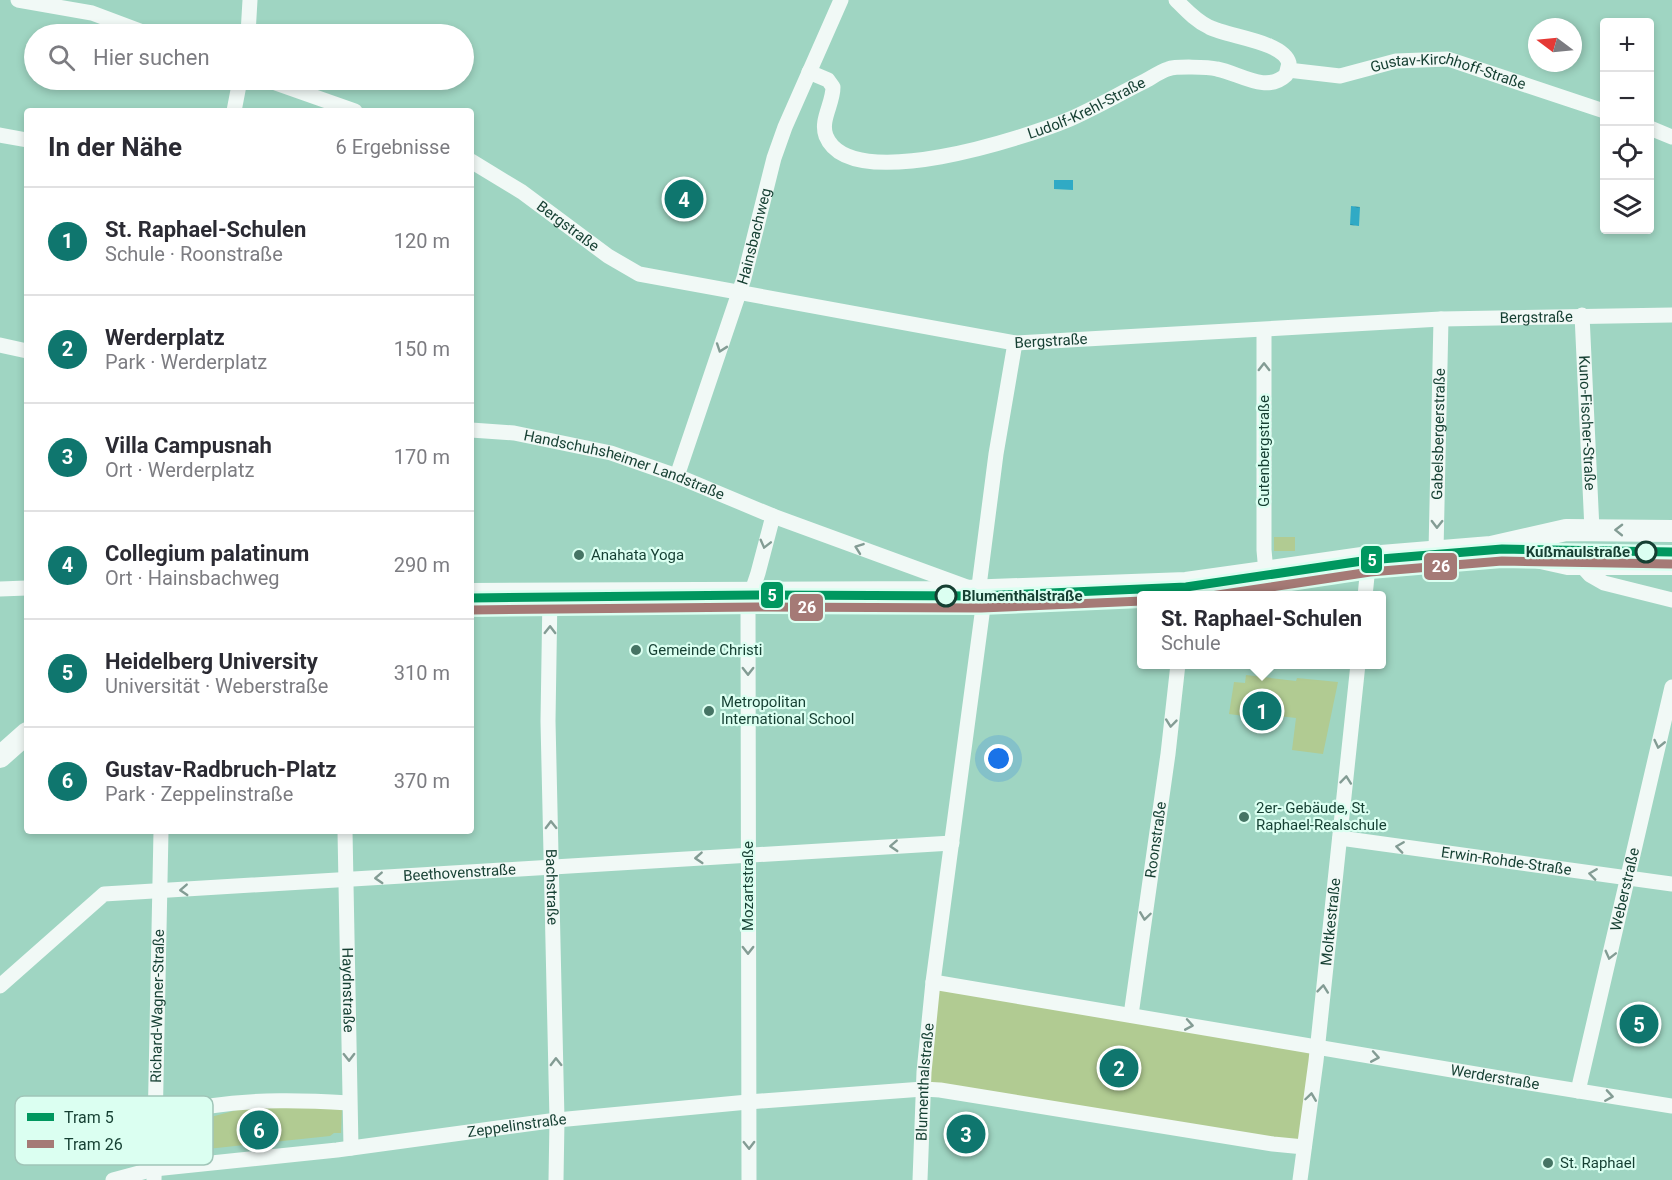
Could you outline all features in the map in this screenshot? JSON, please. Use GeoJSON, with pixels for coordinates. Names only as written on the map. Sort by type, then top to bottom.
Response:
{"type":"FeatureCollection","features":[{"type":"Feature","properties":{"kind":"main road","name":"Handschuhsheimer Landstraße"},"geometry":{"type":"LineString","coordinates":[[978,591],[1185,590],[1266,572],[1369,557],[1491,547],[1566,530],[1672,531]]}},
{"type":"Feature","properties":{"kind":"main road","name":"Handschuhsheimer Landstraße"},"geometry":{"type":"LineString","coordinates":[[1491,547],[1558,563],[1672,564]]}},
{"type":"Feature","properties":{"kind":"main road"},"geometry":{"type":"LineString","coordinates":[[474,594],[978,591]]}},
{"type":"Feature","properties":{"kind":"main road"},"geometry":{"type":"LineString","coordinates":[[0,757],[24,736]]}},
{"type":"Feature","properties":{"kind":"street"},"geometry":{"type":"LineString","coordinates":[[18,0],[92,13],[121,24]]}},
{"type":"Feature","properties":{"kind":"street"},"geometry":{"type":"LineString","coordinates":[[249,24],[250,0]]}},
{"type":"Feature","properties":{"kind":"street","name":"Hainsbachweg"},"geometry":{"type":"LineString","coordinates":[[677,476],[739,292],[774,158],[785,127],[841,0]]}},
{"type":"Feature","properties":{"kind":"street"},"geometry":{"type":"LineString","coordinates":[[1176,0],[1209,28],[1278,49],[1288,58],[1288,70]]}},
{"type":"Feature","properties":{"kind":"street","name":"Gustav-Kirchhoff-Straße"},"geometry":{"type":"LineString","coordinates":[[1288,70],[1340,76],[1396,61],[1448,59],[1600,109]]}},
{"type":"Feature","properties":{"kind":"street","name":"Ludolf-Krehl-Straße"},"geometry":{"type":"LineString","coordinates":[[809,72],[828,80],[833,87],[824,126],[825,135],[835,149],[857,160],[888,164],[1005,142],[1069,119],[1169,68],[1216,68],[1267,83],[1283,79],[1288,70]]}},
{"type":"Feature","properties":{"kind":"street"},"geometry":{"type":"LineString","coordinates":[[235,108],[238,90]]}},
{"type":"Feature","properties":{"kind":"street"},"geometry":{"type":"LineString","coordinates":[[295,90],[346,108]]}},
{"type":"Feature","properties":{"kind":"street"},"geometry":{"type":"LineString","coordinates":[[1654,130],[1672,137]]}},
{"type":"Feature","properties":{"kind":"street"},"geometry":{"type":"LineString","coordinates":[[0,135],[24,139]]}},
{"type":"Feature","properties":{"kind":"street","name":"Bergstraße"},"geometry":{"type":"LineString","coordinates":[[474,163],[522,192],[624,267],[639,273],[1015,343],[1441,319],[1672,315]]}},
{"type":"Feature","properties":{"kind":"street","name":"Kuno-Fischer-Straße"},"geometry":{"type":"LineString","coordinates":[[1582,315],[1592,530]]}},
{"type":"Feature","properties":{"kind":"street","name":"Gabelsbergerstraße"},"geometry":{"type":"LineString","coordinates":[[1436,551],[1441,319]]}},
{"type":"Feature","properties":{"kind":"street","name":"Gutenbergstraße"},"geometry":{"type":"LineString","coordinates":[[1264,330],[1266,572]]}},
{"type":"Feature","properties":{"kind":"street","name":"Blumenthalstraße"},"geometry":{"type":"LineString","coordinates":[[920,1180],[923,1089],[933,982],[983,607],[978,591],[996,454],[1015,343]]}},
{"type":"Feature","properties":{"kind":"street"},"geometry":{"type":"LineString","coordinates":[[0,345],[24,350]]}},
{"type":"Feature","properties":{"kind":"street","name":"Handschuhsheimer Landstraße"},"geometry":{"type":"LineString","coordinates":[[474,430],[514,433],[611,453],[677,476],[773,516],[978,591]]}},
{"type":"Feature","properties":{"kind":"street"},"geometry":{"type":"LineString","coordinates":[[750,592],[754,586],[773,516]]}},
{"type":"Feature","properties":{"kind":"street"},"geometry":{"type":"LineString","coordinates":[[1366,591],[1369,557]]}},
{"type":"Feature","properties":{"kind":"street"},"geometry":{"type":"LineString","coordinates":[[1580,564],[1590,575],[1604,583],[1672,600]]}},
{"type":"Feature","properties":{"kind":"street"},"geometry":{"type":"LineString","coordinates":[[0,589],[24,588]]}},
{"type":"Feature","properties":{"kind":"street","name":"Mozartstraße"},"geometry":{"type":"LineString","coordinates":[[749,1180],[748,610],[750,592]]}},
{"type":"Feature","properties":{"kind":"street","name":"Bachstraße"},"geometry":{"type":"LineString","coordinates":[[550,593],[548,721],[557,1120],[556,1180]]}},
{"type":"Feature","properties":{"kind":"street","name":"Roonstraße"},"geometry":{"type":"LineString","coordinates":[[1131,1015],[1168,754],[1177,669]]}},
{"type":"Feature","properties":{"kind":"street","name":"Moltkestraße"},"geometry":{"type":"LineString","coordinates":[[1300,1180],[1318,1048],[1357,669]]}},
{"type":"Feature","properties":{"kind":"street","name":"Weberstraße"},"geometry":{"type":"LineString","coordinates":[[1578,1090],[1672,687]]}},
{"type":"Feature","properties":{"kind":"street","name":"Richard-Wagner-Straße"},"geometry":{"type":"LineString","coordinates":[[156,1096],[161,834]]}},
{"type":"Feature","properties":{"kind":"street","name":"Haydnstraße"},"geometry":{"type":"LineString","coordinates":[[345,834],[351,1148]]}},
{"type":"Feature","properties":{"kind":"street","name":"Erwin-Rohde-Straße"},"geometry":{"type":"LineString","coordinates":[[1340,838],[1672,884]]}},
{"type":"Feature","properties":{"kind":"street","name":"Beethovenstraße"},"geometry":{"type":"LineString","coordinates":[[0,986],[104,894],[952,843]]}},
{"type":"Feature","properties":{"kind":"street","name":"Werderstraße"},"geometry":{"type":"LineString","coordinates":[[933,982],[1672,1106]]}},
{"type":"Feature","properties":{"kind":"street","name":"Zeppelinstraße"},"geometry":{"type":"LineString","coordinates":[[113,1180],[557,1120],[748,1102],[923,1089],[1304,1147]]}},
{"type":"Feature","properties":{"kind":"street"},"geometry":{"type":"LineString","coordinates":[[213,1105],[250,1101],[294,1100],[349,1103]]}},
{"type":"Feature","properties":{"kind":"green space"},"geometry":{"type":"Polygon","coordinates":[[[1274,537],[1295,537],[1295,551],[1274,551],[1274,537]]]}},
{"type":"Feature","properties":{"kind":"green space"},"geometry":{"type":"Polygon","coordinates":[[[1246,675],[1296,681],[1297,678],[1338,682],[1323,754],[1292,750],[1296,718],[1245,712],[1244,716],[1229,714],[1234,682],[1245,683],[1246,675]]]}},
{"type":"Feature","properties":{"kind":"green space"},"geometry":{"type":"Polygon","coordinates":[[[944,990],[1303,1050],[1311,1054],[1300,1140],[1288,1141],[927,1083],[937,991],[944,990]]]}},
{"type":"Feature","properties":{"kind":"green space"},"geometry":{"type":"Polygon","coordinates":[[[252,1106],[342,1108],[341,1133],[213,1148],[213,1116],[252,1106]]]}},
{"type":"Feature","properties":{"kind":"water"},"geometry":{"type":"Polygon","coordinates":[[[1054,180],[1073,180],[1073,190],[1054,189],[1054,180]]]}},
{"type":"Feature","properties":{"kind":"water"},"geometry":{"type":"Polygon","coordinates":[[[1351,206],[1360,207],[1359,226],[1350,225],[1351,206]]]}},
{"type":"Feature","properties":{"kind":"tram line","name":"5"},"geometry":{"type":"LineString","coordinates":[[474,598],[758,595],[981,596],[1186,587],[1369,560],[1502,549],[1672,552]]}},
{"type":"Feature","properties":{"kind":"tram line","name":"26"},"geometry":{"type":"LineString","coordinates":[[1244,591],[1370,572],[1502,561],[1672,564]]}},
{"type":"Feature","properties":{"kind":"tram line","name":"26"},"geometry":{"type":"LineString","coordinates":[[474,610],[758,607],[981,608],[1137,601]]}},
{"type":"Feature","properties":{"kind":"place","name":"Collegium palatinum"},"geometry":{"type":"Point","coordinates":[684,199]}},
{"type":"Feature","properties":{"kind":"place","name":"Kußmaulstraße"},"geometry":{"type":"Point","coordinates":[1646,552]}},
{"type":"Feature","properties":{"kind":"place","name":"Anahata Yoga"},"geometry":{"type":"Point","coordinates":[579,555]}},
{"type":"Feature","properties":{"kind":"place","name":"Blumenthalstraße"},"geometry":{"type":"Point","coordinates":[946,596]}},
{"type":"Feature","properties":{"kind":"place","name":"Gemeinde Christi"},"geometry":{"type":"Point","coordinates":[636,650]}},
{"type":"Feature","properties":{"kind":"place","name":"Metropolitan International School"},"geometry":{"type":"Point","coordinates":[709,711]}},
{"type":"Feature","properties":{"kind":"place","name":"St. Raphael-Schulen"},"geometry":{"type":"Point","coordinates":[1262,711]}},
{"type":"Feature","properties":{"kind":"place","name":"2er- Gebäude, St. Raphael-Realschule"},"geometry":{"type":"Point","coordinates":[1244,817]}},
{"type":"Feature","properties":{"kind":"place","name":"Heidelberg University"},"geometry":{"type":"Point","coordinates":[1639,1024]}},
{"type":"Feature","properties":{"kind":"place","name":"Werderplatz"},"geometry":{"type":"Point","coordinates":[1119,1068]}},
{"type":"Feature","properties":{"kind":"place","name":"Gustav-Radbruch-Platz"},"geometry":{"type":"Point","coordinates":[259,1130]}},
{"type":"Feature","properties":{"kind":"place","name":"Villa Campusnah"},"geometry":{"type":"Point","coordinates":[966,1134]}},
{"type":"Feature","properties":{"kind":"place","name":"St. Raphael"},"geometry":{"type":"Point","coordinates":[1548,1163]}}]}
